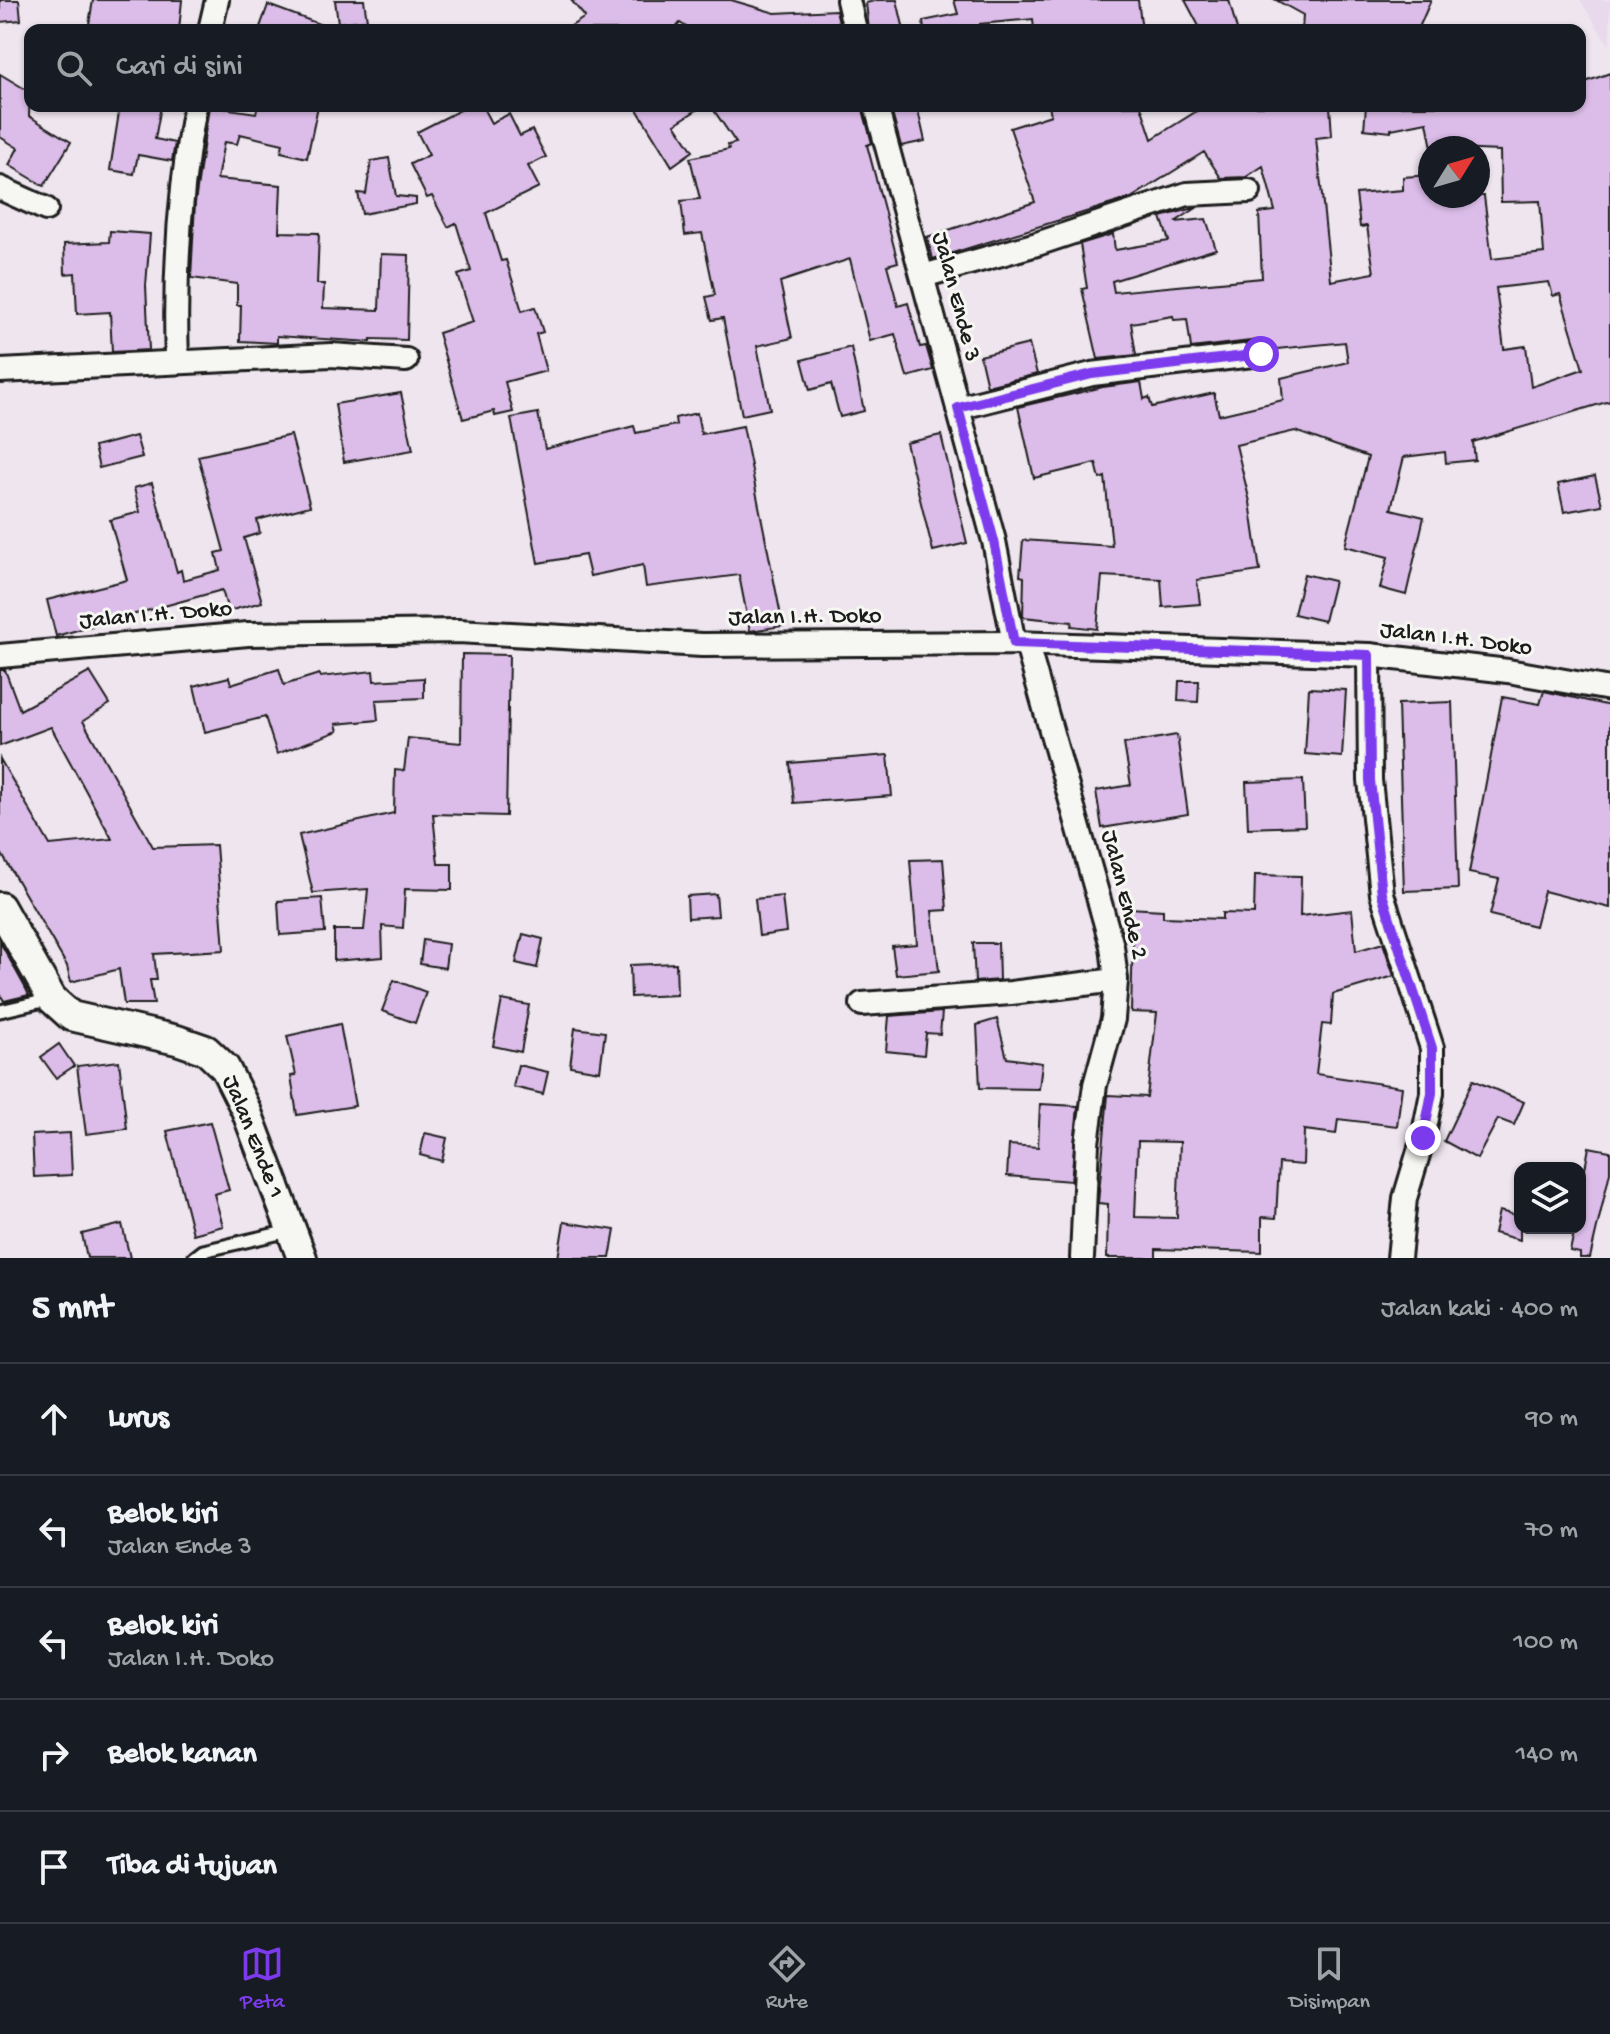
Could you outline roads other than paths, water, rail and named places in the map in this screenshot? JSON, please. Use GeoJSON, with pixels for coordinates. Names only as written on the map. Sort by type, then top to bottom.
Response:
{"type":"FeatureCollection","features":[{"type":"Feature","properties":{"kind":"street"},"geometry":{"type":"LineString","coordinates":[[211,24],[217,0]]}},
{"type":"Feature","properties":{"kind":"street"},"geometry":{"type":"LineString","coordinates":[[848,0],[854,24]]}},
{"type":"Feature","properties":{"kind":"street"},"geometry":{"type":"LineString","coordinates":[[177,362],[175,304],[181,181],[194,112]]}},
{"type":"Feature","properties":{"kind":"street","name":"Jalan Ende 3"},"geometry":{"type":"LineString","coordinates":[[878,112],[1021,644]]}},
{"type":"Feature","properties":{"kind":"street"},"geometry":{"type":"LineString","coordinates":[[0,188],[46,209]]}},
{"type":"Feature","properties":{"kind":"street"},"geometry":{"type":"LineString","coordinates":[[923,276],[1037,244],[1187,194],[1249,191]]}},
{"type":"Feature","properties":{"kind":"street"},"geometry":{"type":"LineString","coordinates":[[958,408],[1092,374],[1261,354]]}},
{"type":"Feature","properties":{"kind":"street"},"geometry":{"type":"LineString","coordinates":[[0,371],[331,355],[406,360]]}},
{"type":"Feature","properties":{"kind":"street","name":"Jalan I.H. Doko"},"geometry":{"type":"LineString","coordinates":[[0,656],[248,634],[458,631],[702,645],[1021,644],[1369,655],[1508,671],[1610,689]]}},
{"type":"Feature","properties":{"kind":"street","name":"Jalan Ende 2"},"geometry":{"type":"LineString","coordinates":[[1021,644],[1112,946],[1116,980],[1113,1019],[1095,1085],[1087,1143],[1082,1258]]}},
{"type":"Feature","properties":{"kind":"street"},"geometry":{"type":"LineString","coordinates":[[1369,655],[1370,780],[1382,894],[1432,1048],[1432,1093],[1423,1138],[1405,1198],[1399,1258]]}},
{"type":"Feature","properties":{"kind":"street","name":"Jalan Ende 1"},"geometry":{"type":"LineString","coordinates":[[0,907],[52,999],[71,1016],[177,1040],[206,1050],[225,1068],[246,1110],[302,1258]]}},
{"type":"Feature","properties":{"kind":"street"},"geometry":{"type":"LineString","coordinates":[[862,1004],[1011,993],[1116,980]]}},
{"type":"Feature","properties":{"kind":"lane"},"geometry":{"type":"LineString","coordinates":[[0,1011],[52,999]]}},
{"type":"Feature","properties":{"kind":"lane"},"geometry":{"type":"LineString","coordinates":[[194,1258],[203,1251],[290,1231]]}}]}
